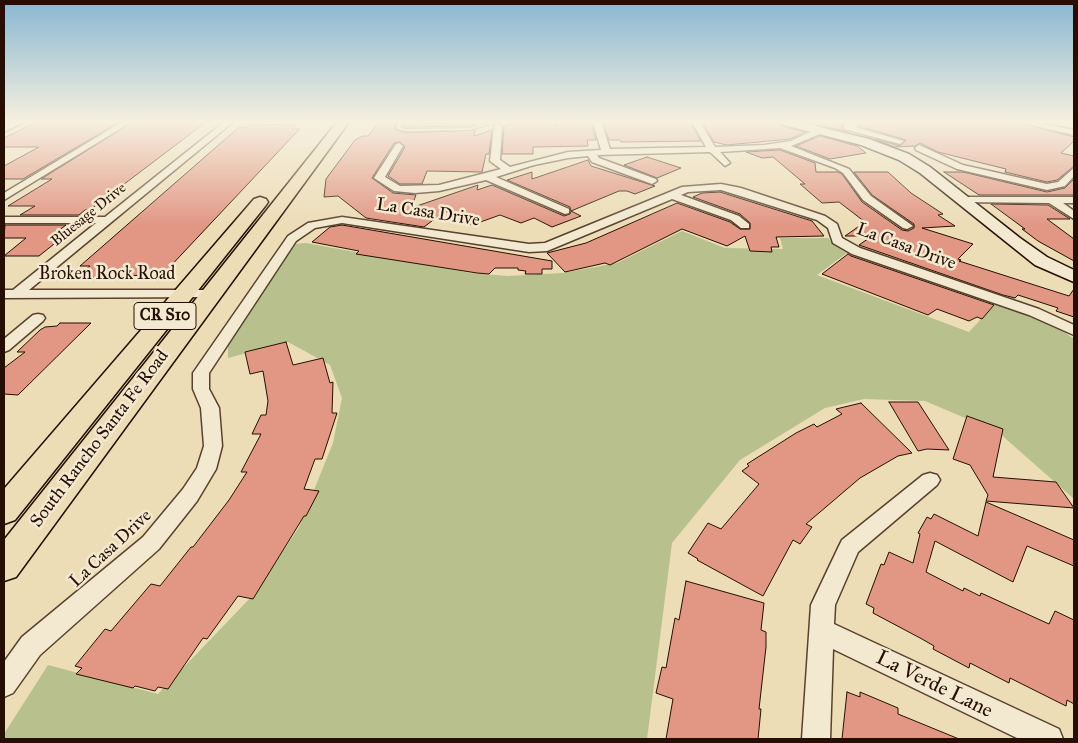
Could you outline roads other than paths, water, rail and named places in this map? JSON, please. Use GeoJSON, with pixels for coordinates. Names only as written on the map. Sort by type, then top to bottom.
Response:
{"type":"FeatureCollection","features":[{"type":"Feature","properties":{"kind":"main road","name":"South Rancho Santa Fe Road"},"geometry":{"type":"LineString","coordinates":[[4,511],[299,157]]}},
{"type":"Feature","properties":{"kind":"main road","name":"South Rancho Santa Fe Road"},"geometry":{"type":"LineString","coordinates":[[4,566],[316,157]]}},
{"type":"Feature","properties":{"kind":"street"},"geometry":{"type":"LineString","coordinates":[[4,197],[70,157]]}},
{"type":"Feature","properties":{"kind":"street","name":"Bluesage Drive"},"geometry":{"type":"LineString","coordinates":[[10,294],[108,220],[186,157]]}},
{"type":"Feature","properties":{"kind":"street"},"geometry":{"type":"LineString","coordinates":[[393,157],[380,178],[398,189],[439,188],[561,157]]}},
{"type":"Feature","properties":{"kind":"street"},"geometry":{"type":"LineString","coordinates":[[495,157],[495,161],[509,170]]}},
{"type":"Feature","properties":{"kind":"street"},"geometry":{"type":"LineString","coordinates":[[593,157],[595,160],[652,181]]}},
{"type":"Feature","properties":{"kind":"street"},"geometry":{"type":"LineString","coordinates":[[719,157],[725,163]]}},
{"type":"Feature","properties":{"kind":"street"},"geometry":{"type":"LineString","coordinates":[[812,157],[846,171],[868,198],[907,226]]}},
{"type":"Feature","properties":{"kind":"street"},"geometry":{"type":"LineString","coordinates":[[900,157],[924,170],[1041,260],[1074,277]]}},
{"type":"Feature","properties":{"kind":"street"},"geometry":{"type":"LineString","coordinates":[[938,157],[960,167],[1047,187],[1061,184],[1074,171]]}},
{"type":"Feature","properties":{"kind":"street"},"geometry":{"type":"LineString","coordinates":[[487,177],[565,211]]}},
{"type":"Feature","properties":{"kind":"street","name":"La Casa Drive"},"geometry":{"type":"LineString","coordinates":[[4,684],[31,646],[151,542],[190,495],[206,469],[212,446],[210,408],[201,389],[201,373],[292,238],[312,225],[342,220],[529,248],[546,247],[686,189],[721,187],[737,190],[806,212],[829,222],[837,240],[856,251],[1034,312],[1074,331]]}},
{"type":"Feature","properties":{"kind":"street"},"geometry":{"type":"LineString","coordinates":[[672,195],[735,218],[745,226]]}},
{"type":"Feature","properties":{"kind":"street"},"geometry":{"type":"LineString","coordinates":[[962,200],[1074,200]]}},
{"type":"Feature","properties":{"kind":"street"},"geometry":{"type":"LineString","coordinates":[[1051,200],[1074,216]]}},
{"type":"Feature","properties":{"kind":"street"},"geometry":{"type":"LineString","coordinates":[[4,220],[108,220]]}},
{"type":"Feature","properties":{"kind":"street","name":"Broken Rock Road"},"geometry":{"type":"LineString","coordinates":[[10,294],[210,294]]}},
{"type":"Feature","properties":{"kind":"street"},"geometry":{"type":"LineString","coordinates":[[4,347],[38,318]]}},
{"type":"Feature","properties":{"kind":"street"},"geometry":{"type":"LineString","coordinates":[[816,739],[822,605],[850,546],[930,480]]}},
{"type":"Feature","properties":{"kind":"street","name":"La Verde Lane"},"geometry":{"type":"LineString","coordinates":[[820,630],[1049,739]]}}]}
